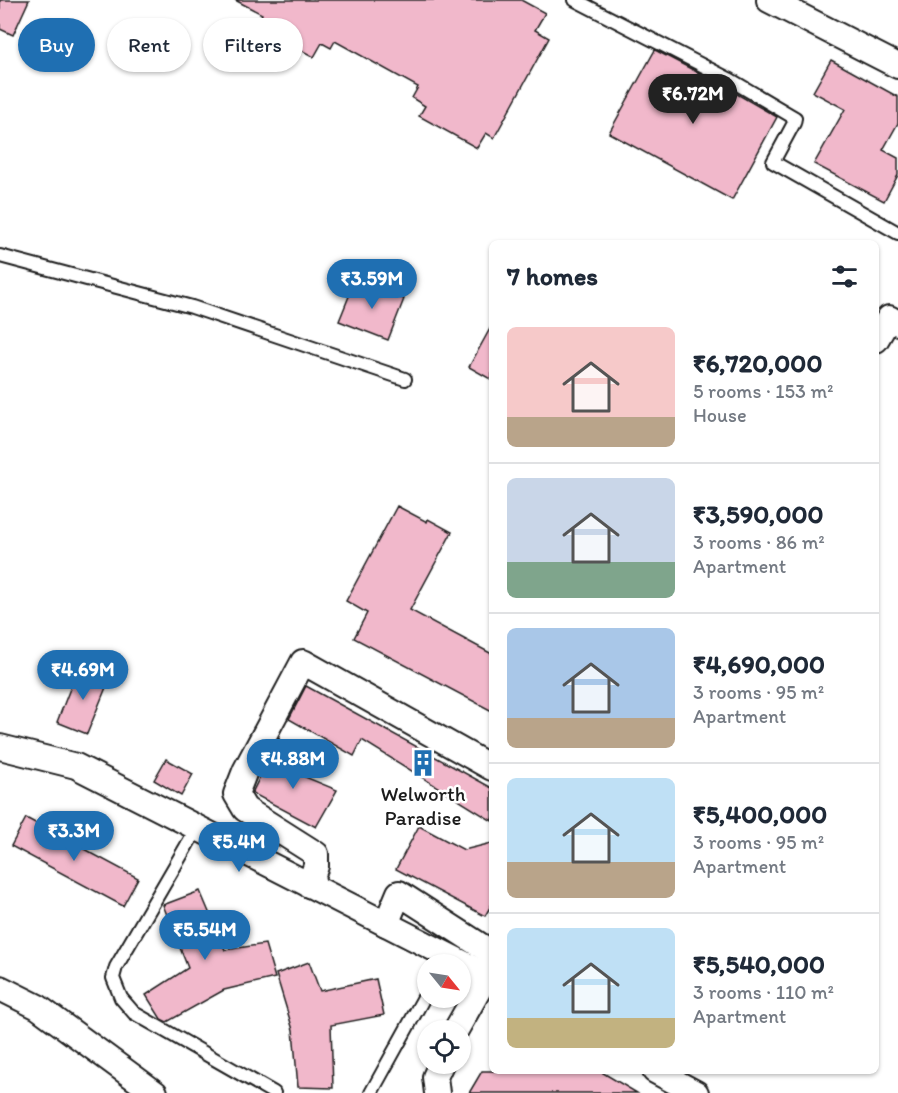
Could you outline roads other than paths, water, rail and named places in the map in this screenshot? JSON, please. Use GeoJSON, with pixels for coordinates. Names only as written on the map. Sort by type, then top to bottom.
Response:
{"type":"FeatureCollection","features":[{"type":"Feature","properties":{"kind":"street"},"geometry":{"type":"LineString","coordinates":[[769,0],[898,66]]}},
{"type":"Feature","properties":{"kind":"street"},"geometry":{"type":"LineString","coordinates":[[879,335],[889,318],[898,323]]}},
{"type":"Feature","properties":{"kind":"street"},"geometry":{"type":"LineString","coordinates":[[309,885],[316,866],[316,854],[245,809],[236,794],[245,771],[303,662],[489,766]]}},
{"type":"Feature","properties":{"kind":"street"},"geometry":{"type":"LineString","coordinates":[[0,747],[76,766],[386,924],[434,954]]}},
{"type":"Feature","properties":{"kind":"street"},"geometry":{"type":"LineString","coordinates":[[386,924],[399,893],[489,968]]}},
{"type":"Feature","properties":{"kind":"street"},"geometry":{"type":"LineString","coordinates":[[471,965],[489,969]]}},
{"type":"Feature","properties":{"kind":"street"},"geometry":{"type":"LineString","coordinates":[[462,1020],[489,971]]}},
{"type":"Feature","properties":{"kind":"street"},"geometry":{"type":"LineString","coordinates":[[0,988],[38,1007],[155,1093]]}},
{"type":"Feature","properties":{"kind":"street"},"geometry":{"type":"LineString","coordinates":[[436,1074],[437,1093]]}},
{"type":"Feature","properties":{"kind":"street"},"geometry":{"type":"LineString","coordinates":[[661,1074],[696,1093]]}},
{"type":"Feature","properties":{"kind":"lane"},"geometry":{"type":"LineString","coordinates":[[575,0],[729,79],[795,118],[773,162],[898,233]]}},
{"type":"Feature","properties":{"kind":"lane"},"geometry":{"type":"LineString","coordinates":[[0,256],[192,307],[405,379]]}},
{"type":"Feature","properties":{"kind":"lane"},"geometry":{"type":"LineString","coordinates":[[197,828],[112,978],[121,998],[134,1013],[274,1093]]}},
{"type":"Feature","properties":{"kind":"lane"},"geometry":{"type":"LineString","coordinates":[[371,1093],[418,1008]]}},
{"type":"Feature","properties":{"kind":"place","name":"Welworth Paradise"},"geometry":{"type":"Point","coordinates":[423,763]}}]}
